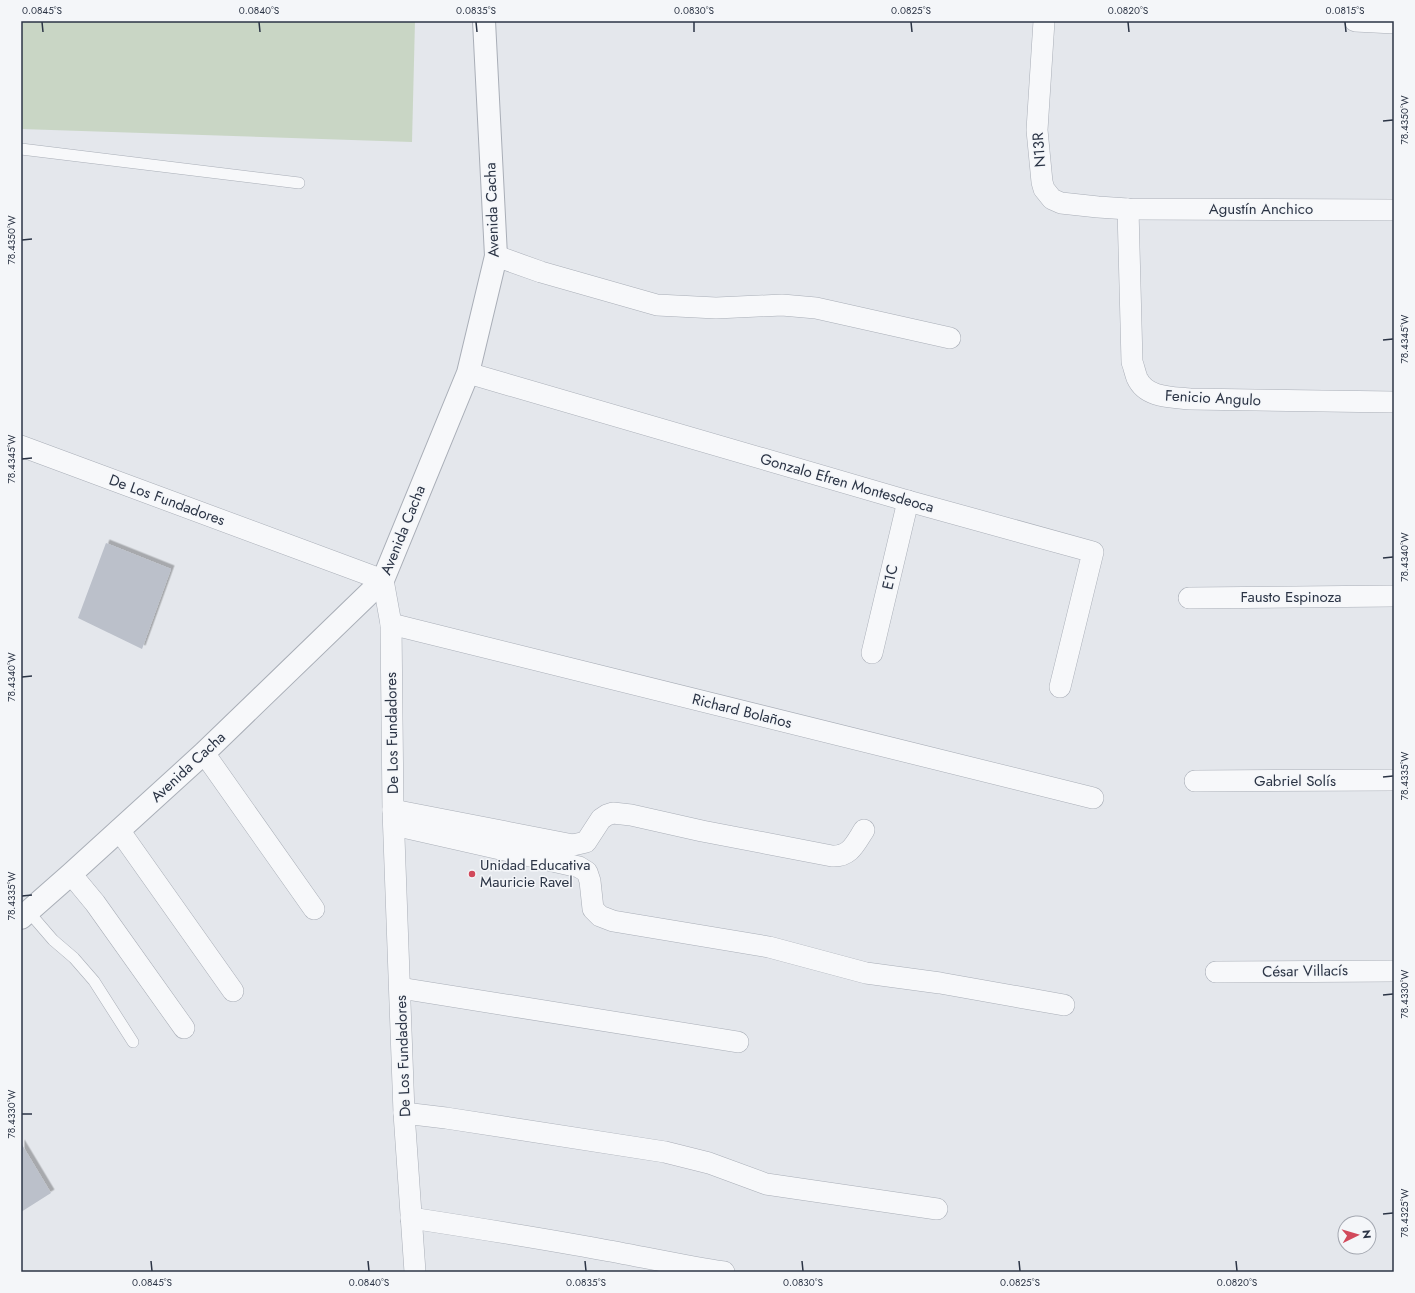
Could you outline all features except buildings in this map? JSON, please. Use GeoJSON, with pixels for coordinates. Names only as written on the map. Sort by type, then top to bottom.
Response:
{"type":"FeatureCollection","features":[{"type":"Feature","properties":{"kind":"street","name":"Avenida Cacha"},"geometry":{"type":"LineString","coordinates":[[24,914],[71,874],[204,753],[383,580],[468,373],[496,256],[484,21]]}},
{"type":"Feature","properties":{"kind":"street","name":"N13R"},"geometry":{"type":"LineString","coordinates":[[1044,21],[1037,130],[1040,171],[1044,189],[1052,199],[1061,203],[1128,209]]}},
{"type":"Feature","properties":{"kind":"street"},"geometry":{"type":"LineString","coordinates":[[1356,21],[1394,23]]}},
{"type":"Feature","properties":{"kind":"street","name":"Agustín Anchico"},"geometry":{"type":"LineString","coordinates":[[1128,209],[1394,210]]}},
{"type":"Feature","properties":{"kind":"street","name":"Fenicio Angulo"},"geometry":{"type":"LineString","coordinates":[[1128,209],[1132,362],[1137,377],[1147,391],[1162,396],[1190,399],[1394,402]]}},
{"type":"Feature","properties":{"kind":"street"},"geometry":{"type":"LineString","coordinates":[[496,256],[541,272],[657,305],[716,308],[782,305],[816,308],[950,338]]}},
{"type":"Feature","properties":{"kind":"street","name":"Gonzalo Efren Montesdeoca"},"geometry":{"type":"LineString","coordinates":[[468,373],[908,501],[1093,552],[1060,687]]}},
{"type":"Feature","properties":{"kind":"street","name":"De Los Fundadores"},"geometry":{"type":"LineString","coordinates":[[21,446],[383,580],[391,624],[393,817],[404,1113],[415,1272]]}},
{"type":"Feature","properties":{"kind":"street","name":"E1C"},"geometry":{"type":"LineString","coordinates":[[872,653],[908,501]]}},
{"type":"Feature","properties":{"kind":"street","name":"Fausto Espinoza"},"geometry":{"type":"LineString","coordinates":[[1189,598],[1394,596]]}},
{"type":"Feature","properties":{"kind":"street","name":"Richard Bolaños"},"geometry":{"type":"LineString","coordinates":[[391,624],[1093,798]]}},
{"type":"Feature","properties":{"kind":"street"},"geometry":{"type":"LineString","coordinates":[[204,753],[222,781],[314,909]]}},
{"type":"Feature","properties":{"kind":"street","name":"Gabriel Solís"},"geometry":{"type":"LineString","coordinates":[[1195,781],[1394,780]]}},
{"type":"Feature","properties":{"kind":"street"},"geometry":{"type":"LineString","coordinates":[[393,817],[573,845],[586,842],[601,819],[613,813],[631,815],[702,831],[840,857],[849,852],[864,830]]}},
{"type":"Feature","properties":{"kind":"street"},"geometry":{"type":"LineString","coordinates":[[393,817],[579,867],[587,872],[590,881],[593,909],[600,916],[613,921],[769,947],[866,973],[940,983],[1064,1005]]}},
{"type":"Feature","properties":{"kind":"street"},"geometry":{"type":"LineString","coordinates":[[119,830],[233,992]]}},
{"type":"Feature","properties":{"kind":"street"},"geometry":{"type":"LineString","coordinates":[[71,874],[95,903],[184,1028]]}},
{"type":"Feature","properties":{"kind":"street","name":"César Villacís"},"geometry":{"type":"LineString","coordinates":[[1216,972],[1394,970]]}},
{"type":"Feature","properties":{"kind":"street"},"geometry":{"type":"LineString","coordinates":[[400,988],[738,1042]]}},
{"type":"Feature","properties":{"kind":"street"},"geometry":{"type":"LineString","coordinates":[[404,1113],[446,1118],[665,1152],[709,1163],[766,1184],[937,1209]]}},
{"type":"Feature","properties":{"kind":"street"},"geometry":{"type":"LineString","coordinates":[[411,1218],[502,1232],[724,1272]]}},
{"type":"Feature","properties":{"kind":"lane"},"geometry":{"type":"LineString","coordinates":[[21,149],[299,183]]}},
{"type":"Feature","properties":{"kind":"lane"},"geometry":{"type":"LineString","coordinates":[[24,914],[74,958],[94,981],[133,1042]]}},
{"type":"Feature","properties":{"kind":"green space"},"geometry":{"type":"Polygon","coordinates":[[[21,21],[415,21],[412,142],[21,129],[21,21]]]}},
{"type":"Feature","properties":{"kind":"place","name":"Unidad Educativa Mauricie Ravel"},"geometry":{"type":"Point","coordinates":[472,874]}}]}
